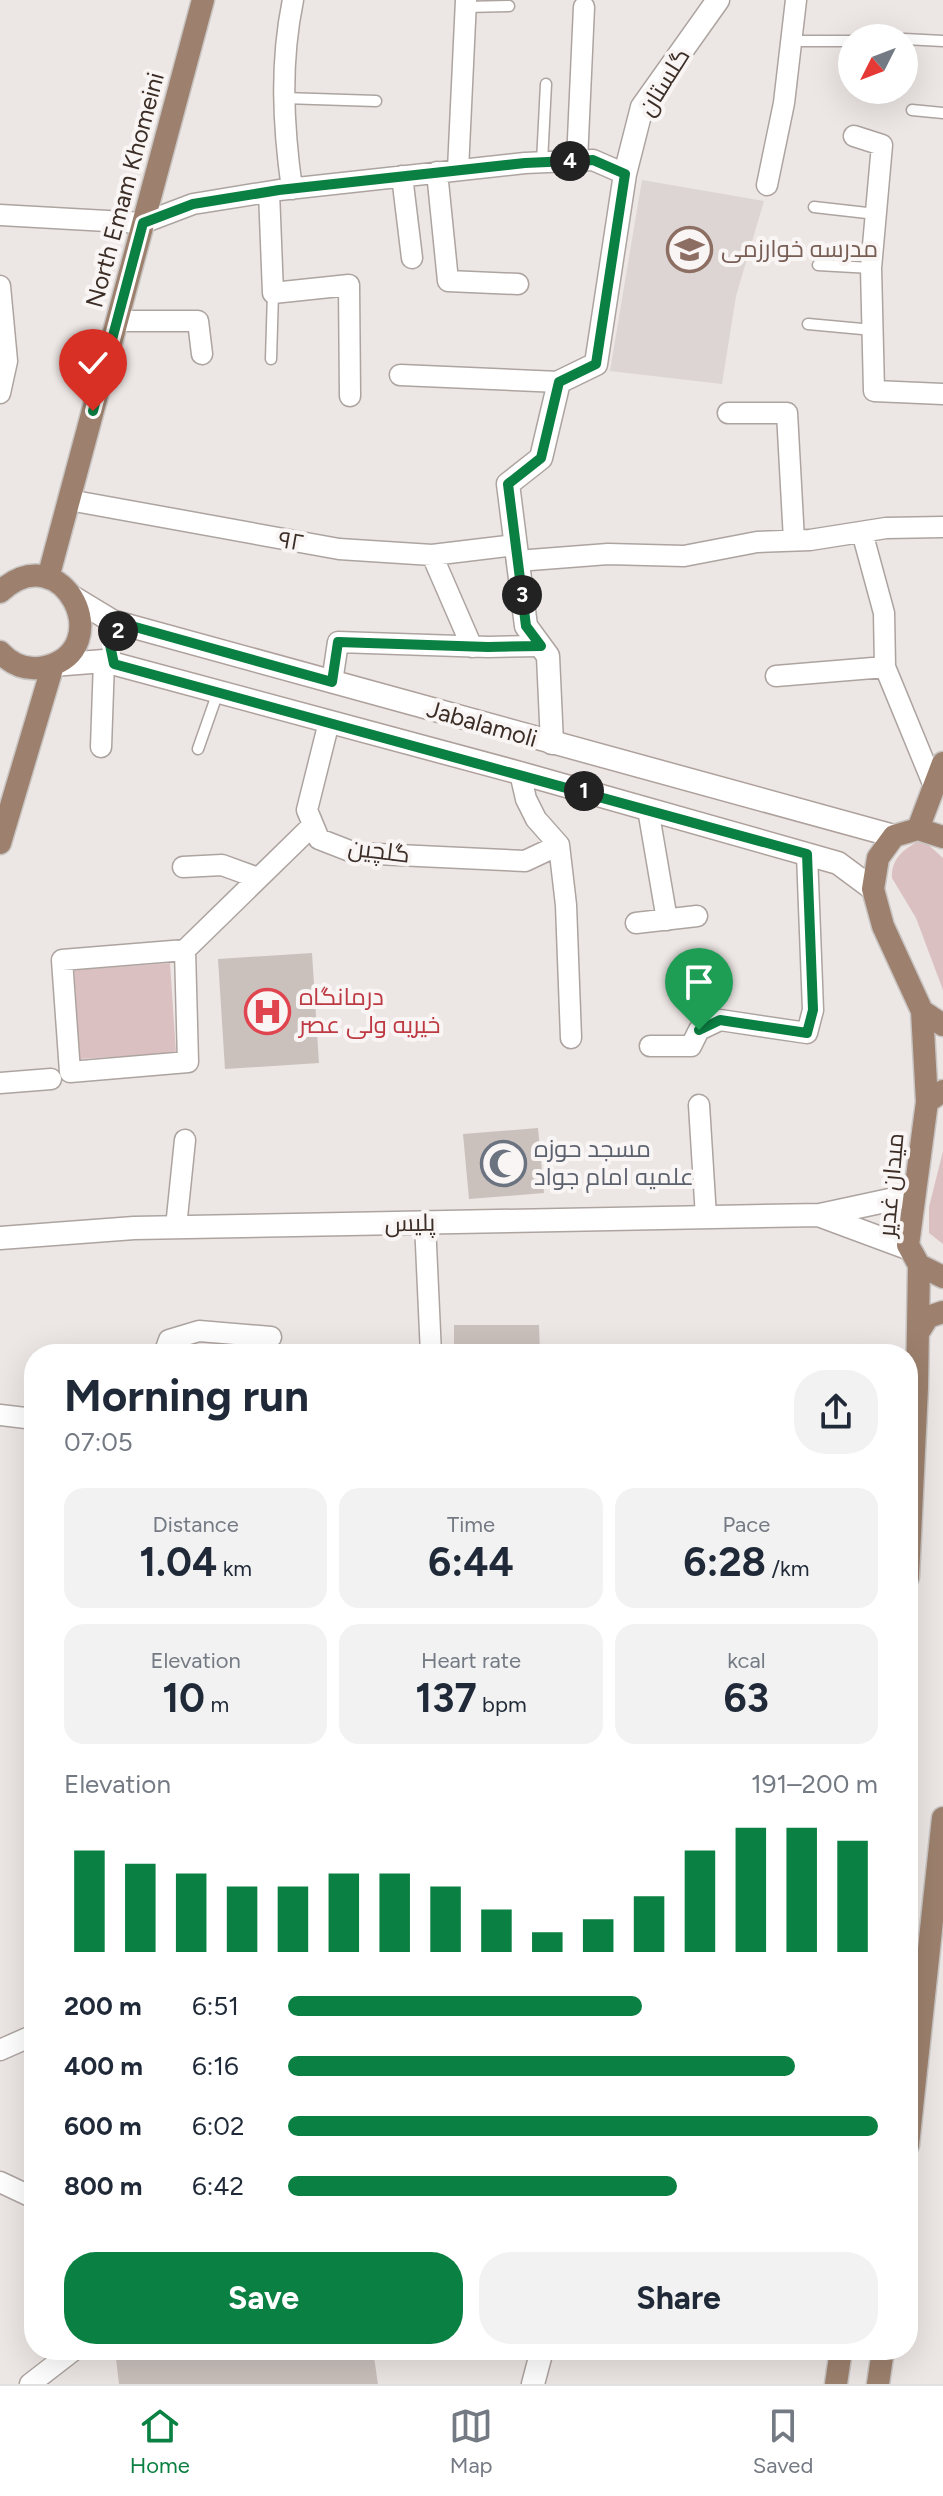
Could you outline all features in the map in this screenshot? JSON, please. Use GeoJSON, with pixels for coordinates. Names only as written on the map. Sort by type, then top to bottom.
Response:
{"type":"FeatureCollection","features":[{"type":"Feature","properties":{"kind":"main road","name":"North Emam Khomeini"},"geometry":{"type":"LineString","coordinates":[[48,578],[203,0]]}},
{"type":"Feature","properties":{"kind":"main road"},"geometry":{"type":"LineString","coordinates":[[0,652],[22,667],[37,669],[53,665],[66,657],[76,644],[81,629],[80,613],[74,598],[58,582],[34,576],[3,587]]}},
{"type":"Feature","properties":{"kind":"main road"},"geometry":{"type":"LineString","coordinates":[[0,843],[53,665]]}},
{"type":"Feature","properties":{"kind":"main road"},"geometry":{"type":"LineString","coordinates":[[918,829],[943,763]]}},
{"type":"Feature","properties":{"kind":"main road"},"geometry":{"type":"LineString","coordinates":[[943,837],[918,829],[894,836],[878,858],[873,889],[883,926],[922,1011],[943,1025]]}},
{"type":"Feature","properties":{"kind":"main road","name":"میدان غدیر"},"geometry":{"type":"LineString","coordinates":[[922,1011],[935,1096],[913,1195],[914,1257],[943,1277]]}},
{"type":"Feature","properties":{"kind":"main road"},"geometry":{"type":"LineString","coordinates":[[914,1257],[918,1344]]}},
{"type":"Feature","properties":{"kind":"main road"},"geometry":{"type":"LineString","coordinates":[[918,1333],[928,1317],[943,1312]]}},
{"type":"Feature","properties":{"kind":"main road"},"geometry":{"type":"LineString","coordinates":[[918,2052],[943,1818]]}},
{"type":"Feature","properties":{"kind":"main road"},"geometry":{"type":"LineString","coordinates":[[836,2384],[840,2360]]}},
{"type":"Feature","properties":{"kind":"main road"},"geometry":{"type":"LineString","coordinates":[[878,2384],[882,2360]]}},
{"type":"Feature","properties":{"kind":"street"},"geometry":{"type":"LineString","coordinates":[[292,189],[283,127],[293,0]]}},
{"type":"Feature","properties":{"kind":"street","name":"گلستان"},"geometry":{"type":"LineString","coordinates":[[559,382],[596,364],[625,174],[642,107],[718,0]]}},
{"type":"Feature","properties":{"kind":"street"},"geometry":{"type":"LineString","coordinates":[[767,185],[784,103],[796,0]]}},
{"type":"Feature","properties":{"kind":"street"},"geometry":{"type":"LineString","coordinates":[[458,170],[465,4]]}},
{"type":"Feature","properties":{"kind":"street"},"geometry":{"type":"LineString","coordinates":[[577,161],[584,7]]}},
{"type":"Feature","properties":{"kind":"street"},"geometry":{"type":"LineString","coordinates":[[854,136],[882,145],[871,268],[874,391],[943,394]]}},
{"type":"Feature","properties":{"kind":"street"},"geometry":{"type":"LineString","coordinates":[[0,215],[143,223],[193,204],[269,192],[542,162],[593,160],[625,174]]}},
{"type":"Feature","properties":{"kind":"street"},"geometry":{"type":"LineString","coordinates":[[437,172],[448,281],[518,284]]}},
{"type":"Feature","properties":{"kind":"street"},"geometry":{"type":"LineString","coordinates":[[402,176],[412,258]]}},
{"type":"Feature","properties":{"kind":"street"},"geometry":{"type":"LineString","coordinates":[[269,192],[273,293],[349,285],[350,396]]}},
{"type":"Feature","properties":{"kind":"street"},"geometry":{"type":"LineString","coordinates":[[0,286],[7,361],[0,393]]}},
{"type":"Feature","properties":{"kind":"street"},"geometry":{"type":"LineString","coordinates":[[117,321],[198,321],[202,354]]}},
{"type":"Feature","properties":{"kind":"street"},"geometry":{"type":"LineString","coordinates":[[400,375],[559,382],[541,458],[508,484],[526,626],[548,656],[552,743]]}},
{"type":"Feature","properties":{"kind":"street"},"geometry":{"type":"LineString","coordinates":[[728,413],[787,413],[794,540]]}},
{"type":"Feature","properties":{"kind":"street","name":"۹۲"},"geometry":{"type":"LineString","coordinates":[[69,500],[339,549],[432,555],[684,556],[757,542],[943,527]]}},
{"type":"Feature","properties":{"kind":"street"},"geometry":{"type":"LineString","coordinates":[[862,532],[884,613],[885,667],[934,786]]}},
{"type":"Feature","properties":{"kind":"street"},"geometry":{"type":"LineString","coordinates":[[432,555],[472,647]]}},
{"type":"Feature","properties":{"kind":"street","name":"Jabalamoli"},"geometry":{"type":"LineString","coordinates":[[74,598],[112,621],[894,836]]}},
{"type":"Feature","properties":{"kind":"street"},"geometry":{"type":"LineString","coordinates":[[101,747],[110,645],[112,636],[128,625]]}},
{"type":"Feature","properties":{"kind":"street"},"geometry":{"type":"LineString","coordinates":[[332,682],[338,642],[541,646]]}},
{"type":"Feature","properties":{"kind":"street"},"geometry":{"type":"LineString","coordinates":[[53,665],[109,662],[520,773],[838,863],[873,889]]}},
{"type":"Feature","properties":{"kind":"street"},"geometry":{"type":"LineString","coordinates":[[776,676],[885,667]]}},
{"type":"Feature","properties":{"kind":"street"},"geometry":{"type":"LineString","coordinates":[[185,950],[188,1062],[70,1072],[62,960],[185,950],[313,825],[307,810],[329,722]]}},
{"type":"Feature","properties":{"kind":"street"},"geometry":{"type":"LineString","coordinates":[[520,773],[526,799],[536,819],[559,845],[566,905],[571,1038]]}},
{"type":"Feature","properties":{"kind":"street"},"geometry":{"type":"LineString","coordinates":[[648,809],[667,920]]}},
{"type":"Feature","properties":{"kind":"street","name":"گلچین"},"geometry":{"type":"LineString","coordinates":[[313,825],[319,839],[355,853],[525,861],[559,845]]}},
{"type":"Feature","properties":{"kind":"street"},"geometry":{"type":"LineString","coordinates":[[650,1046],[691,1046],[699,1030],[720,1020],[807,1033],[813,1010],[807,854]]}},
{"type":"Feature","properties":{"kind":"street"},"geometry":{"type":"LineString","coordinates":[[183,867],[222,865],[258,878]]}},
{"type":"Feature","properties":{"kind":"street"},"geometry":{"type":"LineString","coordinates":[[636,923],[697,916]]}},
{"type":"Feature","properties":{"kind":"street"},"geometry":{"type":"LineString","coordinates":[[0,1083],[51,1079]]}},
{"type":"Feature","properties":{"kind":"street"},"geometry":{"type":"LineString","coordinates":[[699,1105],[706,1217]]}},
{"type":"Feature","properties":{"kind":"street"},"geometry":{"type":"LineString","coordinates":[[176,1227],[185,1140]]}},
{"type":"Feature","properties":{"kind":"street"},"geometry":{"type":"LineString","coordinates":[[820,1215],[913,1195]]}},
{"type":"Feature","properties":{"kind":"street"},"geometry":{"type":"LineString","coordinates":[[820,1215],[914,1257]]}},
{"type":"Feature","properties":{"kind":"street","name":"پلیس"},"geometry":{"type":"LineString","coordinates":[[0,1238],[176,1227],[820,1215]]}},
{"type":"Feature","properties":{"kind":"street"},"geometry":{"type":"LineString","coordinates":[[425,1223],[431,1344]]}},
{"type":"Feature","properties":{"kind":"street"},"geometry":{"type":"LineString","coordinates":[[168,1344],[169,1340],[199,1331],[271,1337]]}},
{"type":"Feature","properties":{"kind":"street"},"geometry":{"type":"LineString","coordinates":[[0,1415],[24,1418]]}},
{"type":"Feature","properties":{"kind":"street"},"geometry":{"type":"LineString","coordinates":[[0,2050],[24,2039]]}},
{"type":"Feature","properties":{"kind":"street"},"geometry":{"type":"LineString","coordinates":[[0,2182],[24,2193]]}},
{"type":"Feature","properties":{"kind":"street"},"geometry":{"type":"LineString","coordinates":[[30,2384],[61,2360]]}},
{"type":"Feature","properties":{"kind":"street"},"geometry":{"type":"LineString","coordinates":[[533,2384],[539,2360]]}},
{"type":"Feature","properties":{"kind":"lane"},"geometry":{"type":"LineString","coordinates":[[465,4],[509,6]]}},
{"type":"Feature","properties":{"kind":"lane"},"geometry":{"type":"LineString","coordinates":[[918,40],[943,41]]}},
{"type":"Feature","properties":{"kind":"lane"},"geometry":{"type":"LineString","coordinates":[[791,41],[838,41]]}},
{"type":"Feature","properties":{"kind":"lane"},"geometry":{"type":"LineString","coordinates":[[542,162],[546,84]]}},
{"type":"Feature","properties":{"kind":"lane"},"geometry":{"type":"LineString","coordinates":[[284,98],[376,101]]}},
{"type":"Feature","properties":{"kind":"lane"},"geometry":{"type":"LineString","coordinates":[[912,110],[943,113]]}},
{"type":"Feature","properties":{"kind":"lane"},"geometry":{"type":"LineString","coordinates":[[814,207],[876,214]]}},
{"type":"Feature","properties":{"kind":"lane"},"geometry":{"type":"LineString","coordinates":[[818,265],[871,268]]}},
{"type":"Feature","properties":{"kind":"lane"},"geometry":{"type":"LineString","coordinates":[[271,359],[273,293]]}},
{"type":"Feature","properties":{"kind":"lane"},"geometry":{"type":"LineString","coordinates":[[808,324],[873,330]]}},
{"type":"Feature","properties":{"kind":"lane"},"geometry":{"type":"LineString","coordinates":[[198,749],[218,692]]}},
{"type":"Feature","properties":{"kind":"shaded area","name":"مدرسه خوارزمی"},"geometry":{"type":"Polygon","coordinates":[[[642,180],[764,201],[736,296],[722,384],[610,371],[642,180]]]}},
{"type":"Feature","properties":{"kind":"shaded area"},"geometry":{"type":"Polygon","coordinates":[[[922,839],[943,858],[943,990],[916,918],[892,878],[897,859],[922,839]]]}},
{"type":"Feature","properties":{"kind":"shaded area"},"geometry":{"type":"Polygon","coordinates":[[[170,963],[176,1053],[80,1059],[74,970],[170,963]]]}},
{"type":"Feature","properties":{"kind":"shaded area"},"geometry":{"type":"Polygon","coordinates":[[[943,1151],[943,1244],[929,1233],[929,1207],[943,1151]]]}},
{"type":"Feature","properties":{"kind":"building","name":"درمانگاه خیریه ولی عصر"},"geometry":{"type":"Polygon","coordinates":[[[312,953],[319,1063],[225,1069],[218,959],[312,953]]]}},
{"type":"Feature","properties":{"kind":"building","name":"مسجد حوزه علمیه امام جواد"},"geometry":{"type":"Polygon","coordinates":[[[538,1128],[544,1193],[469,1199],[463,1134],[538,1128]]]}},
{"type":"Feature","properties":{"kind":"building"},"geometry":{"type":"Polygon","coordinates":[[[454,1325],[539,1325],[540,1344],[454,1344],[454,1325]]]}},
{"type":"Feature","properties":{"kind":"building"},"geometry":{"type":"Polygon","coordinates":[[[116,2360],[374,2360],[378,2384],[119,2384],[116,2360]]]}},
{"type":"Feature","properties":{"kind":"place","name":"مدرسه خوارزمی"},"geometry":{"type":"Point","coordinates":[690,249]}},
{"type":"Feature","properties":{"kind":"place","name":"درمانگاه خیریه ولی عصر"},"geometry":{"type":"Point","coordinates":[268,1011]}},
{"type":"Feature","properties":{"kind":"place","name":"مسجد حوزه علمیه امام جواد"},"geometry":{"type":"Point","coordinates":[503,1163]}},
{"type":"Feature","properties":{"kind":"route"},"geometry":{"type":"LineString","coordinates":[[93,411],[143,223],[193,204],[279,190],[525,163],[593,160],[625,174],[596,364],[559,382],[541,458],[508,484],[526,626],[541,646],[338,642],[332,682],[128,625],[112,636],[110,651],[114,664],[807,854],[813,1010],[807,1033],[720,1020],[699,1030]]}}]}
